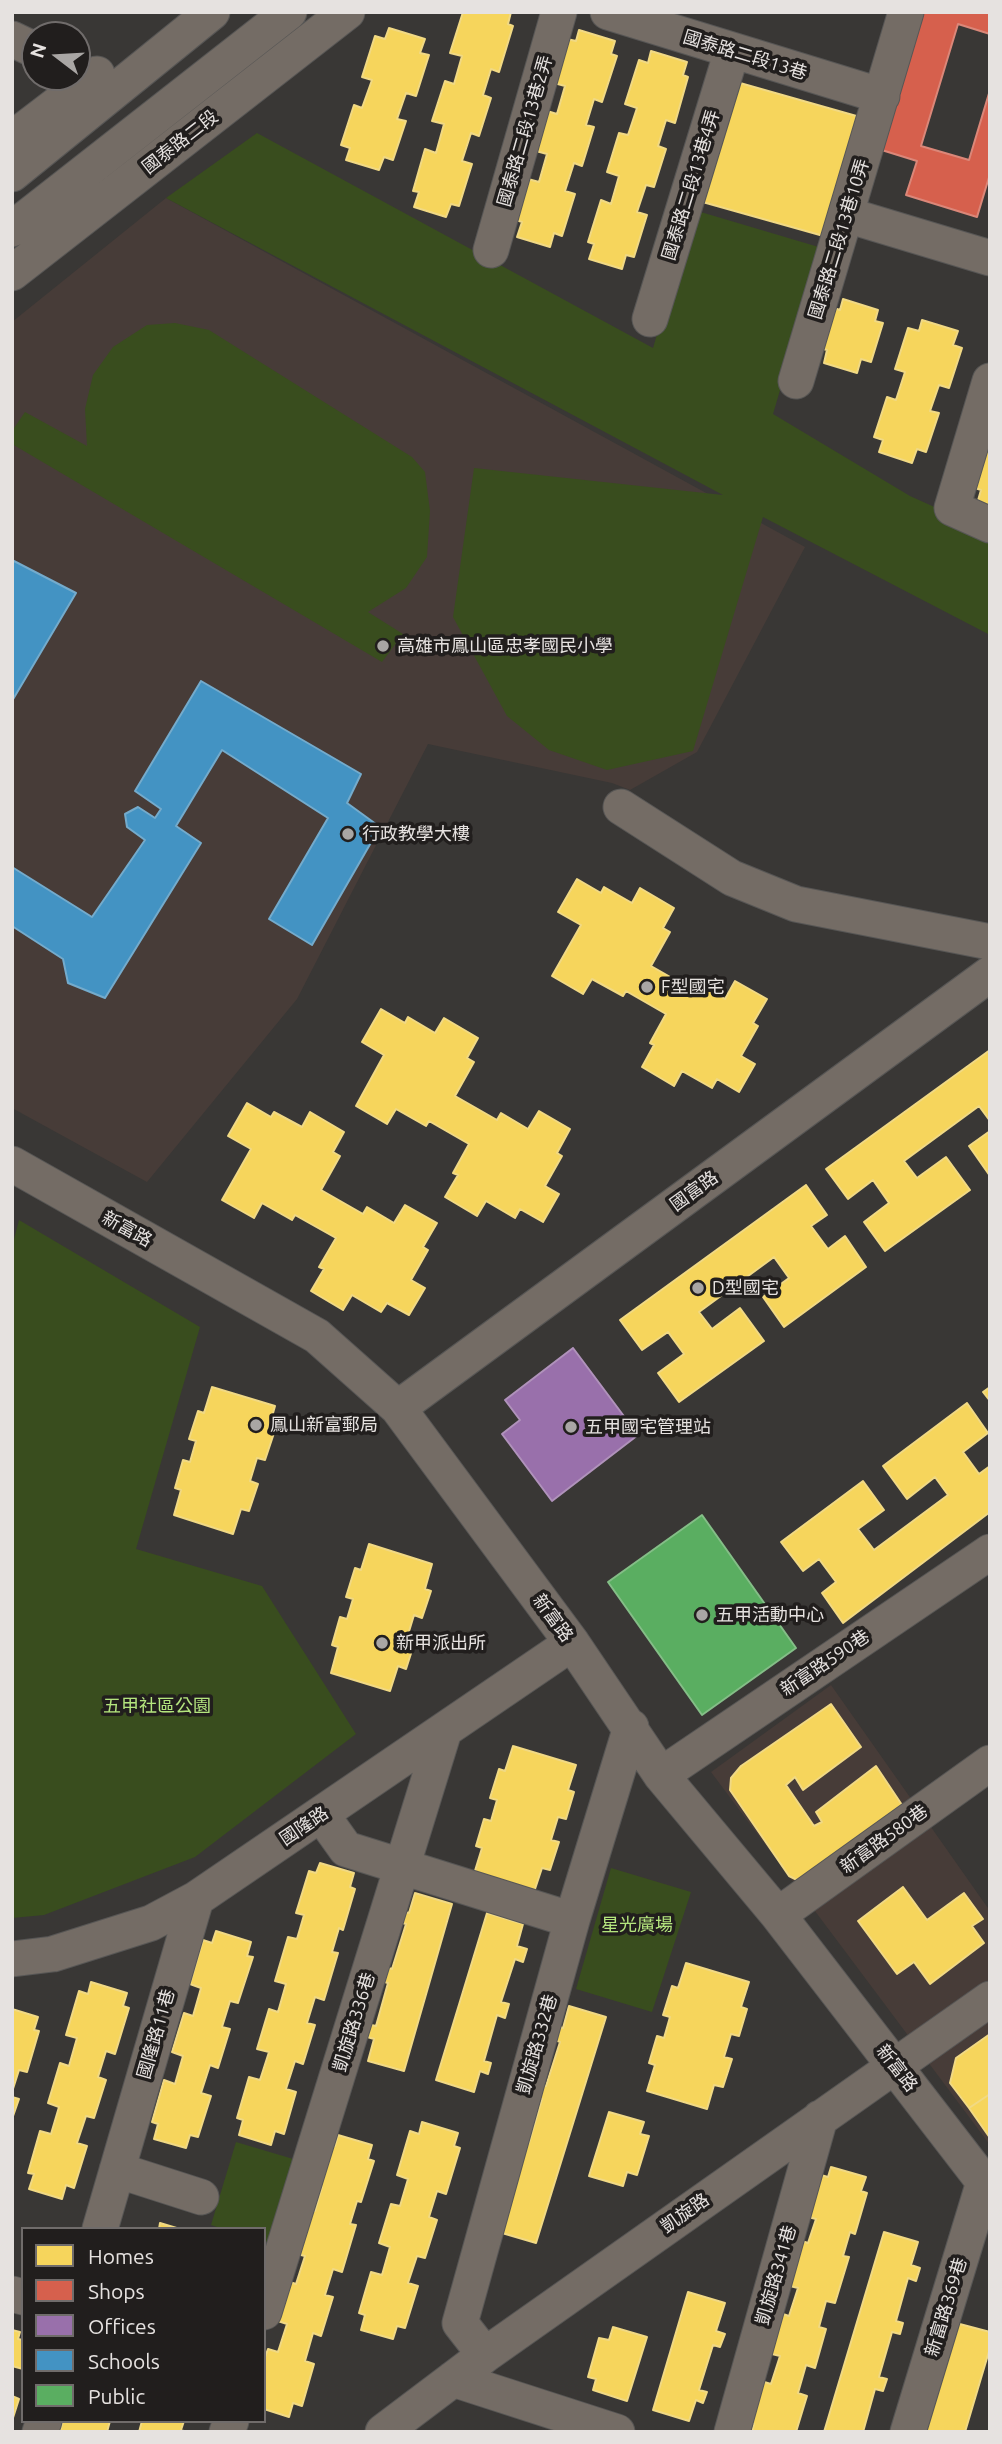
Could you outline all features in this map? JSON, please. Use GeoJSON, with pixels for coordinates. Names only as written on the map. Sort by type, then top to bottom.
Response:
{"type":"FeatureCollection","features":[{"type":"Feature","properties":{"kind":"street"},"geometry":{"type":"LineString","coordinates":[[12,139],[93,80],[173,12]]}},
{"type":"Feature","properties":{"kind":"street"},"geometry":{"type":"LineString","coordinates":[[12,174],[93,80],[212,12]]}},
{"type":"Feature","properties":{"kind":"street","name":"國泰路二段"},"geometry":{"type":"LineString","coordinates":[[12,229],[289,12]]}},
{"type":"Feature","properties":{"kind":"street","name":"國泰路二段"},"geometry":{"type":"LineString","coordinates":[[12,273],[348,12]]}},
{"type":"Feature","properties":{"kind":"street","name":"國泰路二段13巷2弄"},"geometry":{"type":"LineString","coordinates":[[491,250],[559,12]]}},
{"type":"Feature","properties":{"kind":"street","name":"國泰路二段13巷"},"geometry":{"type":"LineString","coordinates":[[608,12],[700,26],[732,51],[882,96]]}},
{"type":"Feature","properties":{"kind":"street","name":"國泰路二段13巷10弄"},"geometry":{"type":"LineString","coordinates":[[796,381],[905,12]]}},
{"type":"Feature","properties":{"kind":"street","name":"國泰路二段13巷4弄"},"geometry":{"type":"LineString","coordinates":[[650,319],[732,51]]}},
{"type":"Feature","properties":{"kind":"street"},"geometry":{"type":"LineString","coordinates":[[93,80],[195,131]]}},
{"type":"Feature","properties":{"kind":"street"},"geometry":{"type":"LineString","coordinates":[[847,215],[990,258]]}},
{"type":"Feature","properties":{"kind":"street"},"geometry":{"type":"LineString","coordinates":[[990,381],[952,508],[990,524]]}},
{"type":"Feature","properties":{"kind":"street"},"geometry":{"type":"LineString","coordinates":[[621,807],[732,878],[796,904],[990,942]]}},
{"type":"Feature","properties":{"kind":"street","name":"國富路"},"geometry":{"type":"LineString","coordinates":[[398,1408],[990,974]]}},
{"type":"Feature","properties":{"kind":"street","name":"新富路"},"geometry":{"type":"LineString","coordinates":[[12,1164],[317,1336],[398,1408],[572,1643],[661,1775],[778,1915],[987,2186]]}},
{"type":"Feature","properties":{"kind":"street","name":"新富路590巷"},"geometry":{"type":"LineString","coordinates":[[661,1775],[990,1552]]}},
{"type":"Feature","properties":{"kind":"street","name":"國隆路"},"geometry":{"type":"LineString","coordinates":[[12,1959],[53,1954],[151,1923],[196,1899],[572,1643]]}},
{"type":"Feature","properties":{"kind":"street","name":"凱旋路332巷"},"geometry":{"type":"LineString","coordinates":[[485,2354],[460,2323],[572,1920],[631,1727]]}},
{"type":"Feature","properties":{"kind":"street","name":"凱旋路336巷"},"geometry":{"type":"LineString","coordinates":[[266,2306],[444,1731]]}},
{"type":"Feature","properties":{"kind":"street","name":"新富路580巷"},"geometry":{"type":"LineString","coordinates":[[778,1915],[990,1763]]}},
{"type":"Feature","properties":{"kind":"street"},"geometry":{"type":"LineString","coordinates":[[321,1814],[346,1849],[572,1920]]}},
{"type":"Feature","properties":{"kind":"street","name":"國隆路11巷"},"geometry":{"type":"LineString","coordinates":[[101,2227],[196,1899]]}},
{"type":"Feature","properties":{"kind":"street","name":"凱旋路"},"geometry":{"type":"LineString","coordinates":[[383,2432],[485,2354],[990,1999]]}},
{"type":"Feature","properties":{"kind":"street","name":"凱旋路341巷"},"geometry":{"type":"LineString","coordinates":[[732,2432],[820,2118]]}},
{"type":"Feature","properties":{"kind":"street"},"geometry":{"type":"LineString","coordinates":[[117,2170],[201,2197]]}},
{"type":"Feature","properties":{"kind":"street","name":"新富路369巷"},"geometry":{"type":"LineString","coordinates":[[908,2432],[987,2186]]}},
{"type":"Feature","properties":{"kind":"street"},"geometry":{"type":"LineString","coordinates":[[453,2379],[605,2430]]}},
{"type":"Feature","properties":{"kind":"shaded area","name":"高雄市鳳山區忠孝國民小學"},"geometry":{"type":"Polygon","coordinates":[[[166,198],[805,547],[697,752],[630,790],[612,783],[428,744],[297,999],[147,1182],[12,1108],[12,322],[166,198]]]}},
{"type":"Feature","properties":{"kind":"shaded area"},"geometry":{"type":"Polygon","coordinates":[[[831,1685],[990,1911],[990,2145],[711,1772],[831,1685]]]}},
{"type":"Feature","properties":{"kind":"green space"},"geometry":{"type":"Polygon","coordinates":[[[257,133],[653,348],[694,210],[822,248],[773,414],[910,496],[990,532],[990,635],[763,517],[693,751],[607,770],[549,750],[507,716],[453,617],[474,468],[723,495],[166,198],[257,133]]]}},
{"type":"Feature","properties":{"kind":"green space"},"geometry":{"type":"Polygon","coordinates":[[[175,323],[209,330],[412,457],[425,472],[430,511],[427,557],[406,588],[368,612],[403,634],[382,662],[12,444],[12,431],[25,412],[87,446],[85,409],[93,375],[113,347],[147,325],[175,323]]]}},
{"type":"Feature","properties":{"kind":"green space","name":"五甲社區公園"},"geometry":{"type":"Polygon","coordinates":[[[19,1220],[200,1327],[136,1549],[262,1586],[356,1734],[195,1857],[44,1915],[12,1918],[12,1247],[19,1220]]]}},
{"type":"Feature","properties":{"kind":"green space","name":"星光廣場"},"geometry":{"type":"Polygon","coordinates":[[[611,1868],[691,1892],[652,2012],[576,1989],[611,1868]]]}},
{"type":"Feature","properties":{"kind":"green space"},"geometry":{"type":"Polygon","coordinates":[[[236,2142],[300,2161],[274,2244],[266,2242],[266,2227],[211,2225],[236,2142]]]}},
{"type":"Feature","properties":{"kind":"building: Homes"},"geometry":{"type":"Polygon","coordinates":[[[463,12],[511,12],[508,24],[513,26],[499,72],[491,69],[483,95],[491,98],[479,136],[471,133],[462,161],[472,164],[459,206],[451,204],[446,217],[414,207],[419,192],[413,191],[425,149],[436,153],[444,124],[432,121],[445,81],[454,84],[462,56],[450,53],[463,12]]]}},
{"type":"Feature","properties":{"kind":"building: Homes"},"geometry":{"type":"Polygon","coordinates":[[[389,28],[425,39],[420,53],[429,55],[416,96],[406,93],[397,119],[406,121],[393,160],[384,157],[379,170],[346,160],[350,148],[341,145],[354,105],[362,108],[372,80],[362,77],[375,36],[385,39],[389,28]]]}},
{"type":"Feature","properties":{"kind":"building: Homes"},"geometry":{"type":"Polygon","coordinates":[[[579,30],[615,41],[611,54],[617,56],[602,102],[594,99],[586,125],[594,127],[582,166],[574,163],[565,191],[575,194],[562,236],[554,233],[550,247],[517,237],[522,222],[516,220],[528,179],[539,182],[547,154],[536,151],[547,111],[557,114],[565,86],[554,83],[567,39],[576,41],[579,30]]]}},
{"type":"Feature","properties":{"kind":"building: Homes"},"geometry":{"type":"Polygon","coordinates":[[[651,51],[687,62],[683,75],[688,77],[675,123],[666,120],[658,146],[666,149],[654,187],[646,185],[637,212],[647,215],[634,257],[626,255],[622,269],[589,259],[594,244],[588,242],[601,200],[611,204],[619,176],[607,172],[619,133],[628,135],[637,108],[625,104],[639,60],[648,63],[651,51]]]}},
{"type":"Feature","properties":{"kind":"building: Homes"},"geometry":{"type":"Polygon","coordinates":[[[733,81],[860,117],[827,237],[699,201],[733,81]]]}},
{"type":"Feature","properties":{"kind":"building: Homes"},"geometry":{"type":"Polygon","coordinates":[[[843,299],[878,310],[875,321],[883,323],[871,362],[861,359],[857,373],[824,363],[827,350],[819,348],[831,307],[840,310],[843,299]]]}},
{"type":"Feature","properties":{"kind":"building: Homes"},"geometry":{"type":"Polygon","coordinates":[[[922,320],[958,331],[953,345],[962,348],[949,388],[939,385],[930,411],[939,413],[926,452],[917,449],[912,463],[879,452],[883,440],[874,437],[887,397],[896,400],[905,372],[895,369],[908,328],[919,331],[922,320]]]}},
{"type":"Feature","properties":{"kind":"building: Homes"},"geometry":{"type":"Polygon","coordinates":[[[987,446],[990,447],[990,508],[977,504],[981,490],[975,488],[987,446]]]}},
{"type":"Feature","properties":{"kind":"building: Homes","name":"F型國宅"},"geometry":{"type":"Polygon","coordinates":[[[577,879],[601,893],[604,887],[632,903],[640,888],[674,908],[663,928],[670,932],[651,966],[693,990],[697,983],[725,999],[735,981],[767,999],[753,1023],[758,1026],[741,1056],[755,1064],[739,1092],[717,1079],[712,1088],[682,1071],[674,1086],[642,1067],[654,1045],[650,1043],[666,1014],[626,991],[623,996],[592,979],[583,994],[552,976],[581,925],[558,912],[577,879]]]}},
{"type":"Feature","properties":{"kind":"building: Homes"},"geometry":{"type":"Polygon","coordinates":[[[381,1009],[405,1023],[408,1017],[435,1033],[444,1018],[478,1038],[467,1058],[474,1062],[455,1096],[497,1120],[501,1113],[528,1129],[539,1111],[570,1129],[557,1153],[562,1156],[545,1186],[559,1194],[543,1222],[520,1209],[515,1218],[486,1201],[477,1216],[445,1197],[458,1175],[453,1173],[469,1144],[429,1121],[426,1126],[396,1109],[387,1124],[356,1106],[384,1055],[362,1042],[381,1009]]]}},
{"type":"Feature","properties":{"kind":"building: Homes"},"geometry":{"type":"Polygon","coordinates":[[[990,1050],[990,1121],[979,1106],[904,1161],[917,1178],[946,1157],[970,1190],[885,1251],[864,1222],[889,1203],[873,1180],[848,1199],[826,1169],[990,1050]]]}},
{"type":"Feature","properties":{"kind":"building: Homes"},"geometry":{"type":"Polygon","coordinates":[[[247,1103],[271,1117],[274,1112],[302,1127],[310,1112],[344,1132],[333,1152],[340,1156],[321,1190],[363,1214],[367,1207],[394,1223],[405,1205],[437,1223],[423,1247],[428,1250],[411,1280],[425,1288],[409,1315],[387,1303],[381,1312],[352,1295],[343,1310],[311,1291],[324,1269],[319,1267],[336,1238],[295,1215],[292,1220],[262,1203],[254,1218],[222,1200],[251,1149],[228,1136],[247,1103]]]}},
{"type":"Feature","properties":{"kind":"building: Homes"},"geometry":{"type":"Polygon","coordinates":[[[990,1131],[990,1176],[969,1146],[990,1131]]]}},
{"type":"Feature","properties":{"kind":"building: Homes","name":"D型國宅"},"geometry":{"type":"Polygon","coordinates":[[[806,1185],[827,1215],[811,1226],[828,1249],[845,1236],[866,1267],[784,1327],[763,1297],[789,1278],[774,1257],[699,1312],[712,1329],[740,1308],[764,1341],[679,1402],[658,1373],[684,1354],[668,1332],[642,1350],[620,1320],[806,1185]]]}},
{"type":"Feature","properties":{"kind":"building: Homes"},"geometry":{"type":"Polygon","coordinates":[[[212,1387],[275,1406],[268,1431],[274,1433],[265,1460],[257,1458],[250,1481],[258,1484],[249,1511],[241,1509],[233,1534],[174,1515],[181,1490],[175,1488],[183,1460],[190,1462],[196,1441],[189,1439],[198,1411],[204,1413],[212,1387]]]}},
{"type":"Feature","properties":{"kind":"building: Homes"},"geometry":{"type":"Polygon","coordinates":[[[990,1387],[990,1401],[983,1392],[990,1387]]]}},
{"type":"Feature","properties":{"kind":"building: Homes"},"geometry":{"type":"Polygon","coordinates":[[[967,1403],[988,1433],[963,1452],[979,1474],[990,1466],[990,1512],[843,1623],[822,1593],[836,1582],[819,1559],[803,1571],[781,1542],[863,1481],[884,1510],[858,1529],[874,1550],[948,1495],[935,1477],[907,1499],[883,1466],[967,1403]]]}},
{"type":"Feature","properties":{"kind":"building: Homes"},"geometry":{"type":"Polygon","coordinates":[[[369,1544],[432,1564],[425,1589],[431,1591],[422,1618],[414,1615],[407,1638],[415,1641],[406,1669],[398,1666],[390,1691],[331,1673],[338,1647],[332,1645],[340,1617],[347,1619],[353,1599],[346,1597],[355,1568],[361,1570],[369,1544]]]}},
{"type":"Feature","properties":{"kind":"building: Homes"},"geometry":{"type":"Polygon","coordinates":[[[831,1704],[861,1747],[803,1790],[795,1777],[786,1785],[814,1826],[822,1822],[816,1812],[876,1766],[906,1811],[799,1881],[789,1876],[730,1790],[731,1778],[741,1766],[831,1704]]]}},
{"type":"Feature","properties":{"kind":"building: Homes"},"geometry":{"type":"Polygon","coordinates":[[[513,1746],[576,1765],[568,1790],[574,1792],[566,1819],[558,1817],[551,1840],[559,1842],[550,1870],[542,1868],[534,1892],[474,1874],[482,1848],[476,1846],[484,1819],[491,1821],[497,1800],[490,1798],[499,1769],[505,1771],[513,1746]]]}},
{"type":"Feature","properties":{"kind":"building: Homes"},"geometry":{"type":"Polygon","coordinates":[[[320,1863],[354,1873],[350,1887],[355,1889],[343,1930],[339,1928],[332,1952],[338,1953],[324,2000],[315,1997],[307,2023],[315,2025],[303,2064],[295,2061],[286,2089],[296,2092],[284,2134],[275,2131],[271,2145],[239,2135],[243,2120],[237,2118],[249,2077],[260,2080],[269,2052],[257,2049],[269,2009],[278,2012],[286,1984],[275,1981],[288,1937],[297,1939],[304,1915],[296,1913],[309,1871],[316,1873],[320,1863]]]}},
{"type":"Feature","properties":{"kind":"building: Homes"},"geometry":{"type":"Polygon","coordinates":[[[903,1887],[927,1920],[964,1893],[983,1919],[972,1926],[984,1943],[930,1984],[914,1962],[897,1974],[858,1921],[903,1887]]]}},
{"type":"Feature","properties":{"kind":"building: Homes"},"geometry":{"type":"Polygon","coordinates":[[[415,1893],[452,1904],[404,2071],[368,2061],[374,2039],[364,2036],[367,2024],[376,2026],[388,1983],[381,1981],[385,1967],[392,1969],[406,1924],[398,1922],[401,1911],[409,1913],[415,1893]]]}},
{"type":"Feature","properties":{"kind":"building: Homes"},"geometry":{"type":"Polygon","coordinates":[[[487,1913],[523,1924],[517,1946],[527,1949],[523,1962],[515,1959],[501,2002],[509,2004],[505,2018],[497,2015],[484,2061],[491,2063],[488,2074],[480,2071],[474,2092],[436,2080],[487,1913]]]}},
{"type":"Feature","properties":{"kind":"building: Homes"},"geometry":{"type":"Polygon","coordinates":[[[216,1931],[251,1942],[247,1956],[253,1957],[238,2003],[230,2001],[222,2027],[230,2029],[218,2068],[210,2065],[201,2093],[211,2096],[198,2137],[190,2135],[186,2148],[154,2139],[158,2124],[152,2122],[164,2080],[175,2084],[183,2056],[172,2052],[184,2013],[193,2016],[201,1988],[190,1984],[203,1940],[212,1943],[216,1931]]]}},
{"type":"Feature","properties":{"kind":"building: Homes"},"geometry":{"type":"Polygon","coordinates":[[[686,1963],[749,1982],[741,2007],[747,2009],[739,2036],[731,2034],[724,2057],[732,2059],[723,2087],[714,2085],[707,2109],[647,2091],[655,2065],[649,2063],[657,2036],[664,2038],[670,2017],[663,2015],[672,1986],[678,1988],[686,1963]]]}},
{"type":"Feature","properties":{"kind":"building: Homes"},"geometry":{"type":"Polygon","coordinates":[[[91,1982],[127,1993],[123,2006],[129,2008],[115,2054],[106,2051],[98,2077],[106,2080],[94,2118],[86,2116],[77,2143],[87,2146],[74,2188],[66,2185],[62,2199],[29,2189],[34,2174],[28,2173],[40,2131],[51,2134],[59,2107],[48,2103],[60,2063],[69,2066],[77,2038],[66,2035],[79,1991],[88,1994],[91,1982]]]}},
{"type":"Feature","properties":{"kind":"building: Homes"},"geometry":{"type":"Polygon","coordinates":[[[569,2006],[606,2017],[536,2243],[502,2233],[521,2141],[529,2143],[542,2099],[534,2096],[538,2084],[546,2086],[560,2042],[550,2038],[554,2025],[563,2028],[569,2006]]]}},
{"type":"Feature","properties":{"kind":"building: Homes"},"geometry":{"type":"Polygon","coordinates":[[[12,2009],[38,2017],[34,2030],[39,2031],[27,2072],[19,2070],[12,2092],[12,2009]]]}},
{"type":"Feature","properties":{"kind":"building: Homes"},"geometry":{"type":"Polygon","coordinates":[[[990,2034],[990,2094],[969,2108],[950,2083],[956,2058],[990,2034]]]}},
{"type":"Feature","properties":{"kind":"building: Homes"},"geometry":{"type":"Polygon","coordinates":[[[990,2094],[990,2138],[969,2108],[990,2094]]]}},
{"type":"Feature","properties":{"kind":"building: Homes"},"geometry":{"type":"Polygon","coordinates":[[[12,2097],[19,2099],[12,2119],[12,2097]]]}},
{"type":"Feature","properties":{"kind":"building: Homes"},"geometry":{"type":"Polygon","coordinates":[[[609,2112],[644,2122],[640,2134],[649,2136],[637,2175],[627,2172],[623,2186],[589,2176],[609,2112]]]}},
{"type":"Feature","properties":{"kind":"building: Homes"},"geometry":{"type":"Polygon","coordinates":[[[422,2122],[458,2133],[454,2146],[460,2148],[446,2194],[437,2191],[429,2217],[437,2220],[425,2258],[417,2256],[408,2283],[418,2286],[405,2328],[397,2326],[393,2339],[361,2330],[365,2315],[359,2313],[371,2272],[382,2275],[390,2247],[379,2243],[391,2204],[400,2206],[408,2179],[397,2175],[410,2131],[419,2134],[422,2122]]]}},
{"type":"Feature","properties":{"kind":"building: Homes"},"geometry":{"type":"Polygon","coordinates":[[[338,2135],[372,2145],[368,2159],[374,2161],[361,2202],[357,2201],[350,2224],[356,2225],[342,2272],[333,2269],[325,2295],[333,2297],[321,2336],[313,2333],[305,2361],[314,2364],[302,2406],[293,2403],[289,2417],[266,2410],[266,2354],[268,2349],[278,2352],[287,2324],[275,2320],[287,2281],[296,2284],[305,2256],[293,2253],[306,2209],[315,2211],[322,2187],[314,2185],[327,2143],[335,2146],[338,2135]]]}},
{"type":"Feature","properties":{"kind":"building: Homes"},"geometry":{"type":"Polygon","coordinates":[[[831,2167],[866,2177],[861,2191],[867,2193],[855,2234],[850,2232],[843,2256],[849,2257],[835,2303],[826,2301],[819,2327],[826,2329],[815,2368],[806,2365],[798,2393],[807,2396],[796,2432],[752,2432],[754,2424],[748,2422],[761,2381],[771,2384],[780,2356],[768,2353],[780,2313],[789,2316],[798,2288],[786,2285],[799,2240],[808,2243],[816,2219],[808,2217],[821,2175],[828,2177],[831,2167]]]}},
{"type":"Feature","properties":{"kind":"building: Homes"},"geometry":{"type":"Polygon","coordinates":[[[884,2232],[918,2242],[911,2265],[920,2268],[916,2281],[908,2278],[896,2321],[903,2323],[900,2334],[892,2332],[879,2377],[887,2379],[883,2391],[875,2389],[863,2432],[824,2432],[884,2232]]]}},
{"type":"Feature","properties":{"kind":"building: Homes"},"geometry":{"type":"Polygon","coordinates":[[[688,2292],[725,2303],[716,2331],[725,2334],[720,2347],[713,2345],[699,2390],[707,2392],[703,2403],[696,2400],[689,2421],[653,2410],[688,2292]]]}},
{"type":"Feature","properties":{"kind":"building: Homes"},"geometry":{"type":"Polygon","coordinates":[[[956,2323],[990,2332],[990,2348],[965,2432],[924,2432],[956,2323]]]}},
{"type":"Feature","properties":{"kind":"building: Homes"},"geometry":{"type":"Polygon","coordinates":[[[613,2327],[647,2337],[627,2401],[593,2390],[596,2379],[588,2377],[599,2338],[609,2340],[613,2327]]]}},
{"type":"Feature","properties":{"kind":"building: Homes"},"geometry":{"type":"Polygon","coordinates":[[[12,2330],[20,2332],[18,2339],[21,2340],[21,2368],[12,2366],[12,2330]]]}},
{"type":"Feature","properties":{"kind":"building: Homes"},"geometry":{"type":"Polygon","coordinates":[[[12,2396],[19,2399],[12,2421],[12,2396]]]}},
{"type":"Feature","properties":{"kind":"building: Homes"},"geometry":{"type":"Polygon","coordinates":[[[62,2423],[109,2423],[107,2432],[60,2431],[62,2423]]]}},
{"type":"Feature","properties":{"kind":"building: Homes"},"geometry":{"type":"Polygon","coordinates":[[[141,2423],[183,2423],[181,2430],[186,2432],[139,2432],[141,2423]]]}},
{"type":"Feature","properties":{"kind":"building: Shops"},"geometry":{"type":"Polygon","coordinates":[[[913,12],[990,12],[990,34],[958,24],[921,146],[969,160],[990,90],[990,174],[977,217],[906,195],[917,161],[872,147],[913,12]]]}},
{"type":"Feature","properties":{"kind":"building: Offices","name":"五甲國宅管理站"},"geometry":{"type":"Polygon","coordinates":[[[573,1348],[638,1435],[552,1501],[502,1434],[520,1420],[505,1400],[573,1348]]]}},
{"type":"Feature","properties":{"kind":"building: Schools"},"geometry":{"type":"Polygon","coordinates":[[[12,560],[76,593],[12,701],[12,560]]]}},
{"type":"Feature","properties":{"kind":"building: Schools","name":"行政教學大樓"},"geometry":{"type":"Polygon","coordinates":[[[201,681],[361,774],[347,803],[380,827],[312,945],[269,919],[328,818],[222,750],[176,826],[201,843],[105,998],[68,983],[63,959],[12,926],[12,867],[92,917],[145,840],[127,827],[125,814],[138,807],[155,818],[161,809],[135,791],[201,681]]]}},
{"type":"Feature","properties":{"kind":"building: Public","name":"五甲活動中心"},"geometry":{"type":"Polygon","coordinates":[[[702,1515],[796,1648],[702,1715],[608,1582],[702,1515]]]}},
{"type":"Feature","properties":{"kind":"place","name":"高雄市鳳山區忠孝國民小學"},"geometry":{"type":"Point","coordinates":[383,646]}},
{"type":"Feature","properties":{"kind":"place","name":"行政教學大樓"},"geometry":{"type":"Point","coordinates":[348,834]}},
{"type":"Feature","properties":{"kind":"place","name":"F型國宅"},"geometry":{"type":"Point","coordinates":[647,987]}},
{"type":"Feature","properties":{"kind":"place","name":"D型國宅"},"geometry":{"type":"Point","coordinates":[698,1288]}},
{"type":"Feature","properties":{"kind":"place","name":"鳳山新富郵局"},"geometry":{"type":"Point","coordinates":[256,1425]}},
{"type":"Feature","properties":{"kind":"place","name":"五甲國宅管理站"},"geometry":{"type":"Point","coordinates":[571,1427]}},
{"type":"Feature","properties":{"kind":"place","name":"五甲活動中心"},"geometry":{"type":"Point","coordinates":[702,1615]}},
{"type":"Feature","properties":{"kind":"place","name":"新甲派出所"},"geometry":{"type":"Point","coordinates":[382,1643]}}]}
